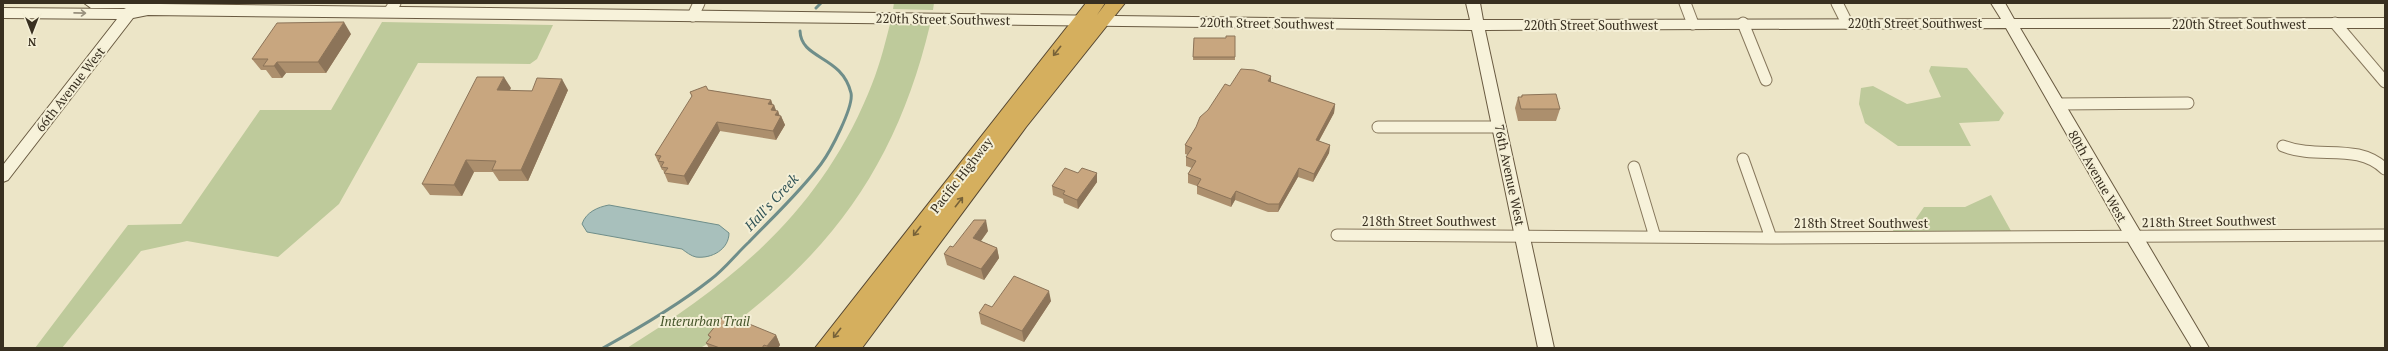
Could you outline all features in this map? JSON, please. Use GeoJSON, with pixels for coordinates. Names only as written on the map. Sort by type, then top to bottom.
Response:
{"type":"FeatureCollection","features":[{"type":"Feature","properties":{"kind":"highway","name":"Pacific Highway"},"geometry":{"type":"LineString","coordinates":[[849,348],[1019,122],[1091,21],[1096,3]]}},
{"type":"Feature","properties":{"kind":"highway","name":"Pacific Highway"},"geometry":{"type":"LineString","coordinates":[[826,348],[1091,21],[1116,3]]}},
{"type":"Feature","properties":{"kind":"main road","name":"220th Street Southwest"},"geometry":{"type":"LineString","coordinates":[[3,3],[134,7],[148,10],[392,7],[692,16],[1478,25],[1743,23],[2385,23]]}},
{"type":"Feature","properties":{"kind":"main road","name":"76th Avenue West"},"geometry":{"type":"LineString","coordinates":[[1472,3],[1478,25],[1546,348]]}},
{"type":"Feature","properties":{"kind":"main road","name":"80th Avenue West"},"geometry":{"type":"LineString","coordinates":[[1998,3],[2132,236],[2201,348]]}},
{"type":"Feature","properties":{"kind":"main road","name":"220th Street Southwest"},"geometry":{"type":"LineString","coordinates":[[3,13],[134,7]]}},
{"type":"Feature","properties":{"kind":"main road","name":"66th Avenue West"},"geometry":{"type":"LineString","coordinates":[[3,176],[134,7]]}},
{"type":"Feature","properties":{"kind":"street"},"geometry":{"type":"LineString","coordinates":[[692,16],[698,3]]}},
{"type":"Feature","properties":{"kind":"street"},"geometry":{"type":"LineString","coordinates":[[1685,3],[1693,24]]}},
{"type":"Feature","properties":{"kind":"street"},"geometry":{"type":"LineString","coordinates":[[1837,3],[1847,23]]}},
{"type":"Feature","properties":{"kind":"street"},"geometry":{"type":"LineString","coordinates":[[1743,23],[1766,80]]}},
{"type":"Feature","properties":{"kind":"street"},"geometry":{"type":"LineString","coordinates":[[2335,23],[2385,82]]}},
{"type":"Feature","properties":{"kind":"street"},"geometry":{"type":"LineString","coordinates":[[2056,104],[2188,103]]}},
{"type":"Feature","properties":{"kind":"street"},"geometry":{"type":"LineString","coordinates":[[1378,127],[1499,127]]}},
{"type":"Feature","properties":{"kind":"street"},"geometry":{"type":"LineString","coordinates":[[2283,146],[2306,154],[2364,154],[2370,156],[2385,169]]}},
{"type":"Feature","properties":{"kind":"street"},"geometry":{"type":"LineString","coordinates":[[1743,159],[1771,238]]}},
{"type":"Feature","properties":{"kind":"street"},"geometry":{"type":"LineString","coordinates":[[1634,167],[1654,237]]}},
{"type":"Feature","properties":{"kind":"street","name":"218th Street Southwest"},"geometry":{"type":"LineString","coordinates":[[1337,235],[1771,238],[2385,235]]}},
{"type":"Feature","properties":{"kind":"green space"},"geometry":{"type":"Polygon","coordinates":[[[894,3],[934,3],[933,10],[893,9],[894,3]]]}},
{"type":"Feature","properties":{"kind":"green space"},"geometry":{"type":"Polygon","coordinates":[[[382,22],[553,25],[537,59],[530,64],[418,63],[339,204],[278,257],[187,241],[141,251],[62,348],[35,348],[128,225],[181,224],[260,110],[331,110],[382,22]]]}},
{"type":"Feature","properties":{"kind":"green space","name":"Interurban Trail"},"geometry":{"type":"Polygon","coordinates":[[[890,24],[930,25],[918,68],[904,108],[868,181],[845,215],[789,278],[716,339],[702,347],[689,349],[627,348],[703,297],[737,270],[769,240],[798,209],[824,174],[848,136],[872,85],[890,24]]]}},
{"type":"Feature","properties":{"kind":"green space"},"geometry":{"type":"Polygon","coordinates":[[[1931,66],[1967,68],[2004,113],[1999,121],[1959,123],[1971,146],[1898,146],[1865,123],[1859,104],[1861,88],[1873,86],[1907,104],[1941,97],[1929,71],[1931,66]]]}},
{"type":"Feature","properties":{"kind":"green space"},"geometry":{"type":"Polygon","coordinates":[[[1991,195],[2011,231],[1894,233],[1891,224],[1915,220],[1924,207],[1965,207],[1991,195]]]}},
{"type":"Feature","properties":{"kind":"water"},"geometry":{"type":"Polygon","coordinates":[[[609,205],[719,225],[729,233],[728,239],[723,248],[713,255],[696,257],[690,255],[682,249],[587,232],[582,224],[586,216],[601,207],[609,205]]]}},
{"type":"Feature","properties":{"kind":"building"},"geometry":{"type":"Polygon","coordinates":[[[344,22],[318,62],[277,62],[274,66],[263,66],[268,59],[252,59],[277,23],[344,22]]]}},
{"type":"Feature","properties":{"kind":"building"},"geometry":{"type":"Polygon","coordinates":[[[1226,36],[1235,36],[1235,57],[1193,57],[1194,38],[1226,38],[1226,36]]]}},
{"type":"Feature","properties":{"kind":"building"},"geometry":{"type":"Polygon","coordinates":[[[1241,69],[1254,70],[1271,76],[1268,81],[1335,104],[1316,140],[1330,145],[1314,174],[1299,168],[1279,204],[1268,204],[1236,191],[1231,199],[1197,186],[1201,179],[1188,174],[1196,161],[1186,157],[1192,148],[1185,145],[1200,117],[1208,110],[1225,84],[1230,86],[1241,69]]]}},
{"type":"Feature","properties":{"kind":"building"},"geometry":{"type":"Polygon","coordinates":[[[477,77],[504,77],[497,90],[532,91],[537,78],[562,79],[521,170],[492,170],[496,161],[466,160],[454,185],[422,184],[477,77]]]}},
{"type":"Feature","properties":{"kind":"building"},"geometry":{"type":"Polygon","coordinates":[[[706,86],[708,90],[771,100],[768,104],[774,105],[771,110],[778,111],[775,115],[781,116],[773,131],[717,122],[684,176],[664,173],[668,168],[661,167],[664,162],[658,161],[661,156],[655,155],[692,96],[690,92],[706,86]]]}},
{"type":"Feature","properties":{"kind":"building"},"geometry":{"type":"Polygon","coordinates":[[[1556,94],[1560,109],[1521,109],[1518,97],[1522,97],[1522,95],[1556,94]]]}},
{"type":"Feature","properties":{"kind":"building"},"geometry":{"type":"Polygon","coordinates":[[[1065,168],[1078,173],[1082,168],[1097,173],[1077,200],[1063,194],[1065,191],[1052,186],[1065,168]]]}},
{"type":"Feature","properties":{"kind":"building"},"geometry":{"type":"Polygon","coordinates":[[[974,220],[986,220],[973,238],[997,248],[981,269],[944,254],[950,246],[953,247],[974,220]]]}},
{"type":"Feature","properties":{"kind":"building"},"geometry":{"type":"Polygon","coordinates":[[[1014,276],[1049,291],[1022,331],[979,313],[985,304],[992,307],[1014,276]]]}},
{"type":"Feature","properties":{"kind":"building"},"geometry":{"type":"Polygon","coordinates":[[[725,314],[776,335],[767,346],[764,345],[762,348],[720,348],[706,343],[711,337],[708,335],[725,314]]]}},
{"type":"Feature","properties":{"kind":"waterway","name":"Hall's Creek"},"geometry":{"type":"LineString","coordinates":[[816,8],[821,3]]}},
{"type":"Feature","properties":{"kind":"waterway","name":"Hall's Creek"},"geometry":{"type":"LineString","coordinates":[[603,348],[671,308],[715,276],[795,194],[825,158],[845,118],[851,100],[851,93],[846,81],[839,71],[807,48],[802,40],[800,31]]}}]}
